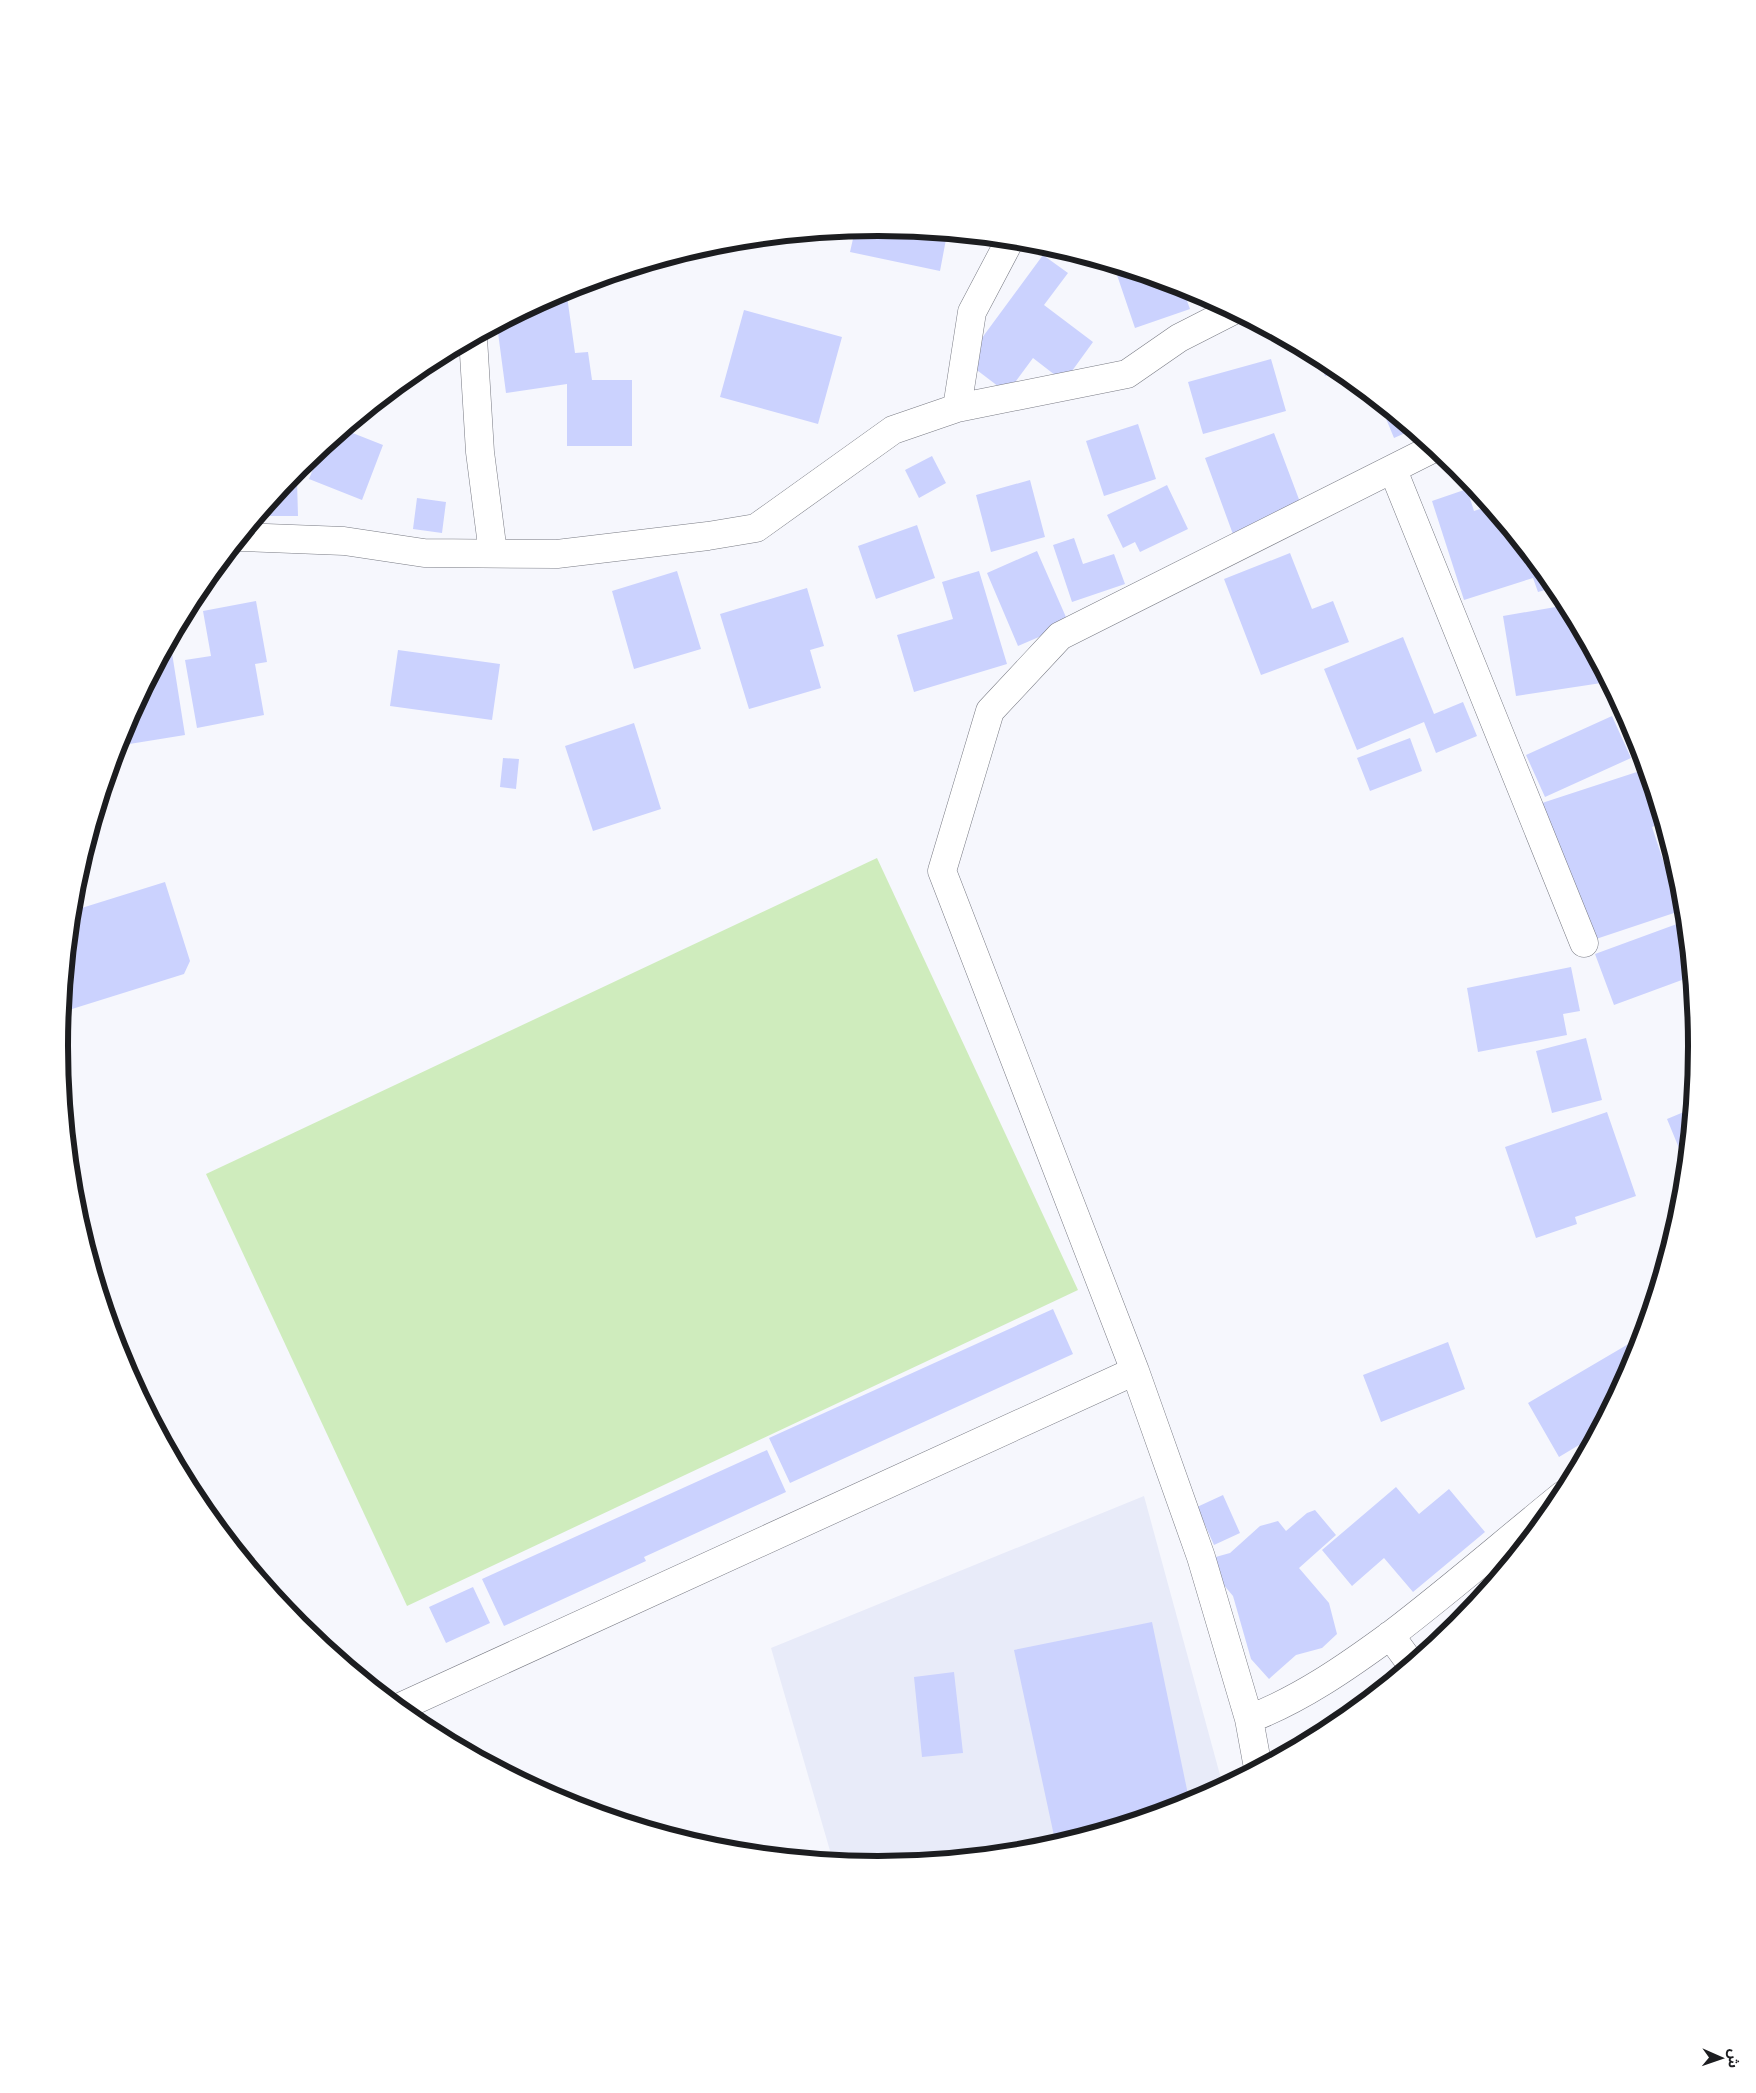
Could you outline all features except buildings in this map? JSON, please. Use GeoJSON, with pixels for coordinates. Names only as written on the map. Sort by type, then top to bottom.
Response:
{"type":"FeatureCollection","features":[{"type":"Feature","properties":{"kind":"street"},"geometry":{"type":"LineString","coordinates":[[957,408],[972,312],[1006,247]]}},
{"type":"Feature","properties":{"kind":"street"},"geometry":{"type":"LineString","coordinates":[[248,537],[344,540],[424,553],[557,554],[756,528],[893,430],[957,408],[1126,374],[1179,338],[1225,315]]}},
{"type":"Feature","properties":{"kind":"street"},"geometry":{"type":"LineString","coordinates":[[473,345],[480,452],[493,553]]}},
{"type":"Feature","properties":{"kind":"street"},"geometry":{"type":"LineString","coordinates":[[1257,1762],[1249,1719],[1201,1557],[1135,1371],[942,871],[990,711],[1060,636],[1428,451]]}},
{"type":"Feature","properties":{"kind":"street"},"geometry":{"type":"LineString","coordinates":[[1393,470],[1584,943]]}},
{"type":"Feature","properties":{"kind":"street"},"geometry":{"type":"LineString","coordinates":[[406,1704],[1135,1371]]}},
{"type":"Feature","properties":{"kind":"street"},"geometry":{"type":"LineString","coordinates":[[1249,1719],[1277,1708],[1350,1665],[1434,1602],[1539,1515]]}},
{"type":"Feature","properties":{"kind":"street"},"geometry":{"type":"LineString","coordinates":[[1390,1635],[1408,1660]]}},
{"type":"Feature","properties":{"kind":"shaded area"},"geometry":{"type":"Polygon","coordinates":[[[1144,1496],[1221,1780],[1139,1814],[1088,1829],[1036,1841],[984,1850],[931,1855],[878,1857],[831,1855],[771,1648],[1144,1496]]]}},
{"type":"Feature","properties":{"kind":"green space"},"geometry":{"type":"Polygon","coordinates":[[[877,858],[1078,1290],[407,1606],[206,1174],[877,858]]]}}]}
